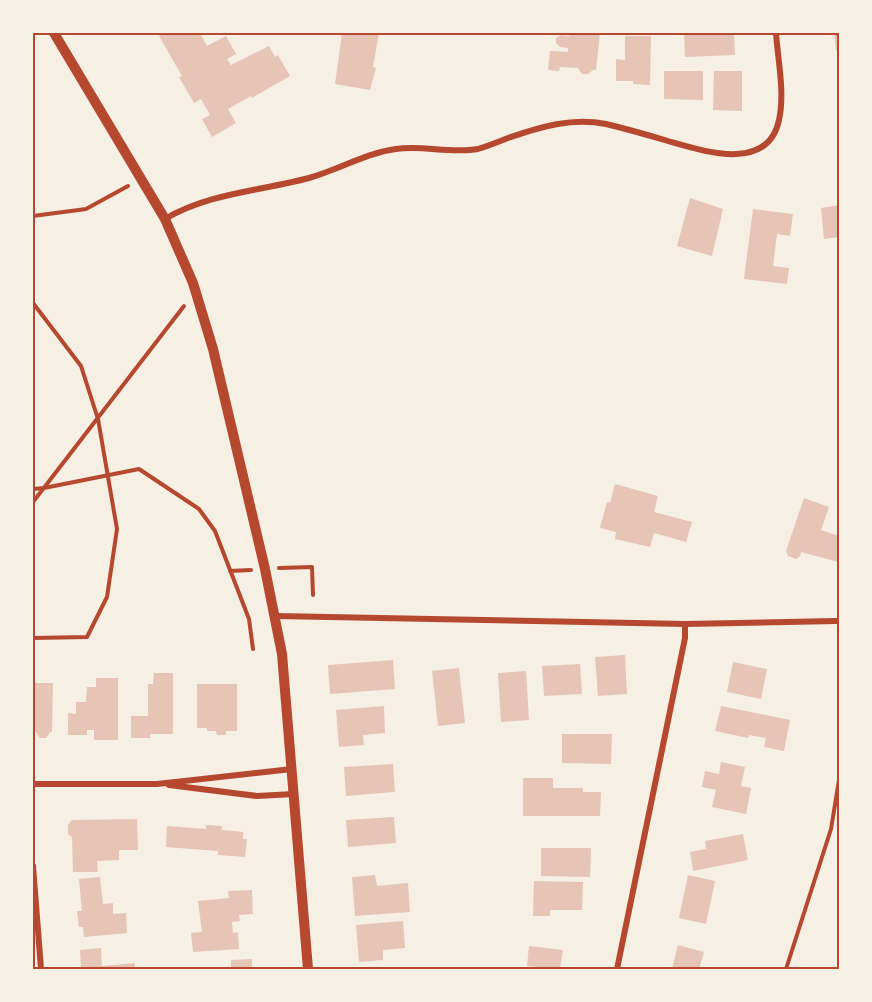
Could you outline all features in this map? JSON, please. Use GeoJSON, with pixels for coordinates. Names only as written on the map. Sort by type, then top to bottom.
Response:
{"type":"FeatureCollection","features":[{"type":"Feature","properties":{"kind":"street"},"geometry":{"type":"LineString","coordinates":[[54,33],[165,219],[196,291],[213,349],[276,616],[287,691],[308,969]]}},
{"type":"Feature","properties":{"kind":"street"},"geometry":{"type":"LineString","coordinates":[[165,219],[185,207],[204,201],[310,177],[395,149],[468,150],[481,148],[545,126],[570,122],[606,124],[712,153],[733,155],[753,151],[770,140],[779,122],[780,97],[776,33]]}},
{"type":"Feature","properties":{"kind":"street"},"geometry":{"type":"LineString","coordinates":[[276,616],[685,624],[836,621]]}},
{"type":"Feature","properties":{"kind":"street"},"geometry":{"type":"LineString","coordinates":[[617,969],[685,638],[685,624]]}},
{"type":"Feature","properties":{"kind":"street"},"geometry":{"type":"LineString","coordinates":[[157,784],[292,769]]}},
{"type":"Feature","properties":{"kind":"street"},"geometry":{"type":"LineString","coordinates":[[33,784],[157,784],[257,795],[294,794]]}},
{"type":"Feature","properties":{"kind":"street"},"geometry":{"type":"LineString","coordinates":[[33,867],[41,969]]}},
{"type":"Feature","properties":{"kind":"path"},"geometry":{"type":"LineString","coordinates":[[33,216],[86,209],[142,179]]}},
{"type":"Feature","properties":{"kind":"path"},"geometry":{"type":"LineString","coordinates":[[33,502],[196,291]]}},
{"type":"Feature","properties":{"kind":"path"},"geometry":{"type":"LineString","coordinates":[[33,303],[81,366],[98,418],[117,529],[107,597],[87,638],[33,638]]}},
{"type":"Feature","properties":{"kind":"path"},"geometry":{"type":"LineString","coordinates":[[33,489],[139,470],[200,509],[215,531],[249,619],[253,649]]}},
{"type":"Feature","properties":{"kind":"path"},"geometry":{"type":"LineString","coordinates":[[282,568],[312,567],[313,595]]}},
{"type":"Feature","properties":{"kind":"path"},"geometry":{"type":"LineString","coordinates":[[230,571],[252,570]]}},
{"type":"Feature","properties":{"kind":"path"},"geometry":{"type":"LineString","coordinates":[[786,969],[831,829],[839,780]]}},
{"type":"Feature","properties":{"kind":"building"},"geometry":{"type":"Polygon","coordinates":[[[164,33],[200,33],[207,46],[226,36],[236,54],[227,59],[231,65],[269,46],[275,57],[278,55],[290,76],[228,109],[236,123],[212,137],[202,119],[210,115],[201,99],[194,103],[179,77],[182,76],[159,36],[164,33]]]}},
{"type":"Feature","properties":{"kind":"building"},"geometry":{"type":"Polygon","coordinates":[[[342,33],[379,33],[373,67],[376,68],[370,90],[335,84],[342,33]]]}},
{"type":"Feature","properties":{"kind":"building"},"geometry":{"type":"Polygon","coordinates":[[[569,33],[600,33],[596,70],[582,74],[578,68],[560,67],[559,71],[548,70],[550,51],[568,52],[568,48],[560,47],[556,43],[556,38],[561,35],[569,36],[569,33]]]}},
{"type":"Feature","properties":{"kind":"building"},"geometry":{"type":"Polygon","coordinates":[[[684,33],[734,33],[735,55],[685,57],[684,33]]]}},
{"type":"Feature","properties":{"kind":"building"},"geometry":{"type":"Polygon","coordinates":[[[834,33],[839,33],[839,50],[836,50],[834,33]]]}},
{"type":"Feature","properties":{"kind":"building"},"geometry":{"type":"Polygon","coordinates":[[[625,36],[651,36],[650,85],[633,84],[633,81],[616,81],[616,59],[625,60],[625,36]]]}},
{"type":"Feature","properties":{"kind":"building"},"geometry":{"type":"Polygon","coordinates":[[[664,71],[703,71],[703,100],[664,99],[664,71]]]}},
{"type":"Feature","properties":{"kind":"building"},"geometry":{"type":"Polygon","coordinates":[[[714,71],[742,71],[742,111],[713,110],[714,71]]]}},
{"type":"Feature","properties":{"kind":"building"},"geometry":{"type":"Polygon","coordinates":[[[690,198],[723,209],[712,256],[677,246],[690,198]]]}},
{"type":"Feature","properties":{"kind":"building"},"geometry":{"type":"Polygon","coordinates":[[[839,205],[839,237],[824,239],[821,208],[839,205]]]}},
{"type":"Feature","properties":{"kind":"building"},"geometry":{"type":"Polygon","coordinates":[[[753,209],[793,214],[790,236],[777,234],[773,266],[789,268],[787,284],[744,279],[753,209]]]}},
{"type":"Feature","properties":{"kind":"building"},"geometry":{"type":"Polygon","coordinates":[[[615,484],[658,496],[654,512],[692,522],[686,542],[654,533],[650,547],[615,539],[616,532],[600,528],[615,484]]]}},
{"type":"Feature","properties":{"kind":"building"},"geometry":{"type":"Polygon","coordinates":[[[804,498],[829,507],[821,530],[839,536],[838,562],[801,552],[796,559],[788,556],[786,551],[804,498]]]}},
{"type":"Feature","properties":{"kind":"building"},"geometry":{"type":"Polygon","coordinates":[[[625,655],[627,694],[598,696],[595,657],[625,655]]]}},
{"type":"Feature","properties":{"kind":"building"},"geometry":{"type":"Polygon","coordinates":[[[393,660],[395,689],[330,694],[328,665],[393,660]]]}},
{"type":"Feature","properties":{"kind":"building"},"geometry":{"type":"Polygon","coordinates":[[[733,662],[767,669],[761,699],[727,692],[733,662]]]}},
{"type":"Feature","properties":{"kind":"building"},"geometry":{"type":"Polygon","coordinates":[[[580,664],[582,694],[544,696],[542,666],[580,664]]]}},
{"type":"Feature","properties":{"kind":"building"},"geometry":{"type":"Polygon","coordinates":[[[459,668],[465,723],[438,726],[432,671],[459,668]]]}},
{"type":"Feature","properties":{"kind":"building"},"geometry":{"type":"Polygon","coordinates":[[[526,671],[529,720],[501,722],[498,673],[526,671]]]}},
{"type":"Feature","properties":{"kind":"building"},"geometry":{"type":"Polygon","coordinates":[[[154,673],[173,673],[173,734],[150,734],[150,738],[131,738],[131,716],[148,716],[148,684],[153,684],[154,673]]]}},
{"type":"Feature","properties":{"kind":"building"},"geometry":{"type":"Polygon","coordinates":[[[96,678],[118,678],[118,740],[94,740],[94,730],[87,730],[87,735],[68,735],[68,713],[76,714],[76,702],[86,702],[87,687],[96,687],[96,678]]]}},
{"type":"Feature","properties":{"kind":"building"},"geometry":{"type":"Polygon","coordinates":[[[33,683],[53,683],[52,732],[46,738],[40,738],[36,732],[33,732],[33,683]]]}},
{"type":"Feature","properties":{"kind":"building"},"geometry":{"type":"Polygon","coordinates":[[[197,684],[237,684],[237,731],[226,731],[226,735],[217,735],[216,731],[197,728],[197,684]]]}},
{"type":"Feature","properties":{"kind":"building"},"geometry":{"type":"Polygon","coordinates":[[[384,706],[385,733],[363,735],[364,745],[339,747],[336,710],[384,706]]]}},
{"type":"Feature","properties":{"kind":"building"},"geometry":{"type":"Polygon","coordinates":[[[721,706],[790,720],[784,751],[764,747],[766,738],[749,735],[748,738],[715,731],[721,706]]]}},
{"type":"Feature","properties":{"kind":"building"},"geometry":{"type":"Polygon","coordinates":[[[562,734],[612,734],[611,764],[562,763],[562,734]]]}},
{"type":"Feature","properties":{"kind":"building"},"geometry":{"type":"Polygon","coordinates":[[[721,762],[745,767],[741,786],[751,788],[746,814],[712,807],[716,790],[702,787],[705,771],[719,774],[721,762]]]}},
{"type":"Feature","properties":{"kind":"building"},"geometry":{"type":"Polygon","coordinates":[[[393,764],[395,792],[346,796],[344,767],[393,764]]]}},
{"type":"Feature","properties":{"kind":"building"},"geometry":{"type":"Polygon","coordinates":[[[523,778],[553,778],[553,788],[583,788],[583,792],[601,792],[600,816],[523,816],[523,778]]]}},
{"type":"Feature","properties":{"kind":"building"},"geometry":{"type":"Polygon","coordinates":[[[394,817],[396,843],[348,847],[346,820],[394,817]]]}},
{"type":"Feature","properties":{"kind":"building"},"geometry":{"type":"Polygon","coordinates":[[[137,819],[138,850],[119,850],[119,860],[97,861],[98,872],[73,872],[72,837],[68,834],[68,825],[72,820],[137,819]]]}},
{"type":"Feature","properties":{"kind":"building"},"geometry":{"type":"Polygon","coordinates":[[[206,825],[222,826],[222,830],[243,832],[243,839],[247,839],[245,857],[218,855],[218,851],[166,847],[167,826],[206,829],[206,825]]]}},
{"type":"Feature","properties":{"kind":"building"},"geometry":{"type":"Polygon","coordinates":[[[743,834],[748,860],[693,871],[690,852],[706,849],[705,841],[743,834]]]}},
{"type":"Feature","properties":{"kind":"building"},"geometry":{"type":"Polygon","coordinates":[[[541,848],[591,848],[590,877],[541,876],[541,848]]]}},
{"type":"Feature","properties":{"kind":"building"},"geometry":{"type":"Polygon","coordinates":[[[375,875],[377,886],[408,883],[410,912],[355,916],[352,877],[375,875]]]}},
{"type":"Feature","properties":{"kind":"building"},"geometry":{"type":"Polygon","coordinates":[[[688,875],[715,881],[706,924],[679,918],[688,875]]]}},
{"type":"Feature","properties":{"kind":"building"},"geometry":{"type":"Polygon","coordinates":[[[100,877],[103,904],[113,903],[113,914],[126,913],[127,933],[84,937],[83,927],[79,927],[77,911],[82,911],[79,879],[100,877]]]}},
{"type":"Feature","properties":{"kind":"building"},"geometry":{"type":"Polygon","coordinates":[[[534,881],[583,882],[582,910],[550,910],[550,916],[533,916],[534,881]]]}},
{"type":"Feature","properties":{"kind":"building"},"geometry":{"type":"Polygon","coordinates":[[[252,890],[253,914],[239,915],[240,921],[232,922],[233,933],[238,932],[239,949],[193,952],[191,933],[202,932],[198,901],[229,898],[228,891],[252,890]]]}},
{"type":"Feature","properties":{"kind":"building"},"geometry":{"type":"Polygon","coordinates":[[[403,921],[405,948],[383,950],[383,960],[359,962],[356,925],[403,921]]]}},
{"type":"Feature","properties":{"kind":"building"},"geometry":{"type":"Polygon","coordinates":[[[678,945],[704,952],[699,969],[672,969],[678,945]]]}},
{"type":"Feature","properties":{"kind":"building"},"geometry":{"type":"Polygon","coordinates":[[[529,946],[563,950],[560,969],[527,966],[529,946]]]}},
{"type":"Feature","properties":{"kind":"building"},"geometry":{"type":"Polygon","coordinates":[[[101,948],[102,966],[135,963],[135,969],[81,969],[80,950],[101,948]]]}},
{"type":"Feature","properties":{"kind":"building"},"geometry":{"type":"Polygon","coordinates":[[[252,959],[252,969],[231,969],[231,960],[252,959]]]}}]}
